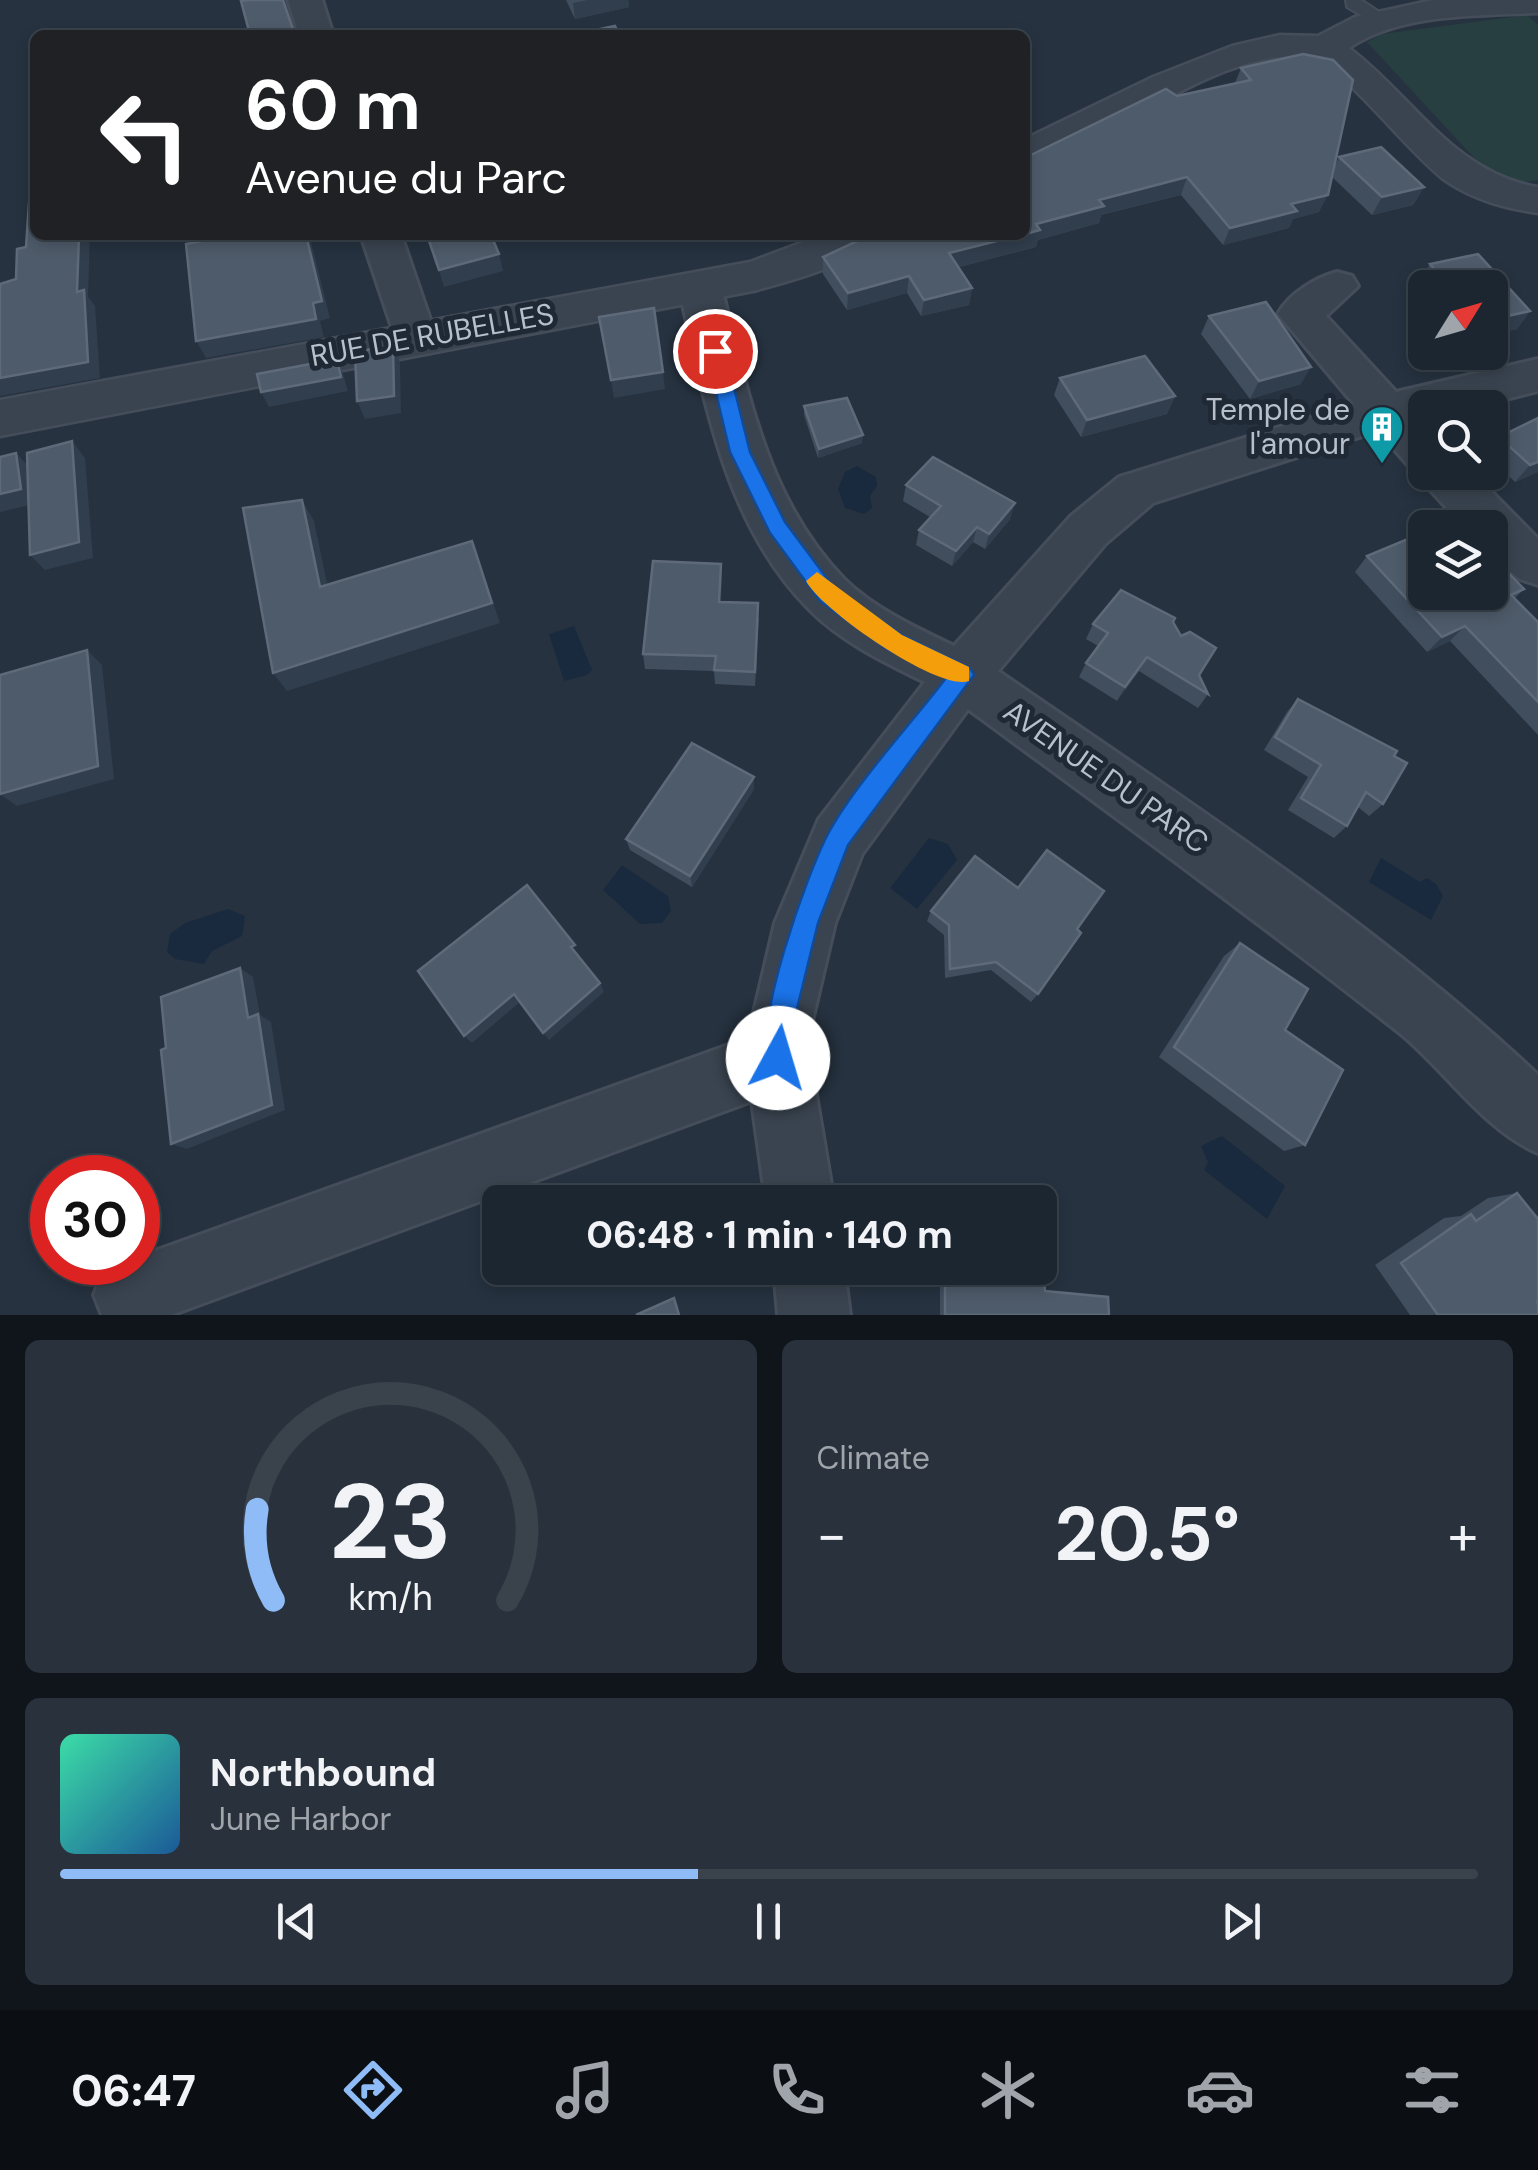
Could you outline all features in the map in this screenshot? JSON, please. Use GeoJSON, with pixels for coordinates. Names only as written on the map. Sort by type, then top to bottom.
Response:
{"type":"FeatureCollection","features":[{"type":"Feature","properties":{"kind":"street"},"geometry":{"type":"LineString","coordinates":[[304,0],[314,30]]}},
{"type":"Feature","properties":{"kind":"street"},"geometry":{"type":"LineString","coordinates":[[1323,49],[1369,12],[1538,2]]}},
{"type":"Feature","properties":{"kind":"street"},"geometry":{"type":"LineString","coordinates":[[1030,153],[1238,57],[1294,45],[1323,49],[1348,65],[1472,182],[1516,199],[1538,200]]}},
{"type":"Feature","properties":{"kind":"street"},"geometry":{"type":"LineString","coordinates":[[383,240],[414,338]]}},
{"type":"Feature","properties":{"kind":"street","name":"RUE DE RUBELLES"},"geometry":{"type":"LineString","coordinates":[[0,418],[700,287],[782,269],[847,240]]}},
{"type":"Feature","properties":{"kind":"street"},"geometry":{"type":"LineString","coordinates":[[1336,286],[1299,314],[1408,436]]}},
{"type":"Feature","properties":{"kind":"street","name":"AVENUE DU PARC"},"geometry":{"type":"LineString","coordinates":[[700,287],[740,452],[778,528],[828,595],[894,642],[962,675],[1298,915],[1439,1025],[1538,1120]]}},
{"type":"Feature","properties":{"kind":"street"},"geometry":{"type":"LineString","coordinates":[[797,1185],[778,1058],[781,1021],[805,923],[839,838],[962,675],[1088,530],[1136,490],[1386,412],[1538,375]]}},
{"type":"Feature","properties":{"kind":"street"},"geometry":{"type":"LineString","coordinates":[[1460,490],[1513,548],[1538,566]]}},
{"type":"Feature","properties":{"kind":"street"},"geometry":{"type":"LineString","coordinates":[[129,1294],[778,1058]]}},
{"type":"Feature","properties":{"kind":"street"},"geometry":{"type":"LineString","coordinates":[[811,1285],[814,1315]]}},
{"type":"Feature","properties":{"kind":"green space"},"geometry":{"type":"Polygon","coordinates":[[[1527,15],[1538,25],[1538,180],[1521,183],[1490,175],[1367,42],[1382,34],[1527,15]]]}},
{"type":"Feature","properties":{"kind":"water"},"geometry":{"type":"Polygon","coordinates":[[[857,466],[876,477],[877,486],[870,496],[872,508],[864,514],[845,508],[838,489],[845,472],[857,466]]]}},
{"type":"Feature","properties":{"kind":"water"},"geometry":{"type":"Polygon","coordinates":[[[574,626],[592,670],[564,681],[549,634],[574,626]]]}},
{"type":"Feature","properties":{"kind":"water"},"geometry":{"type":"Polygon","coordinates":[[[929,838],[948,844],[957,860],[917,909],[890,888],[929,838]]]}},
{"type":"Feature","properties":{"kind":"water"},"geometry":{"type":"Polygon","coordinates":[[[1381,858],[1420,882],[1427,878],[1436,884],[1443,896],[1431,920],[1369,882],[1381,858]]]}},
{"type":"Feature","properties":{"kind":"water"},"geometry":{"type":"Polygon","coordinates":[[[622,865],[668,896],[671,911],[662,923],[640,924],[603,890],[622,865]]]}},
{"type":"Feature","properties":{"kind":"water"},"geometry":{"type":"Polygon","coordinates":[[[228,909],[245,916],[242,936],[212,951],[204,964],[175,959],[167,952],[170,934],[185,923],[228,909]]]}},
{"type":"Feature","properties":{"kind":"water"},"geometry":{"type":"Polygon","coordinates":[[[1222,1136],[1285,1186],[1267,1219],[1204,1170],[1208,1162],[1201,1146],[1222,1136]]]}},
{"type":"Feature","properties":{"kind":"building"},"geometry":{"type":"Polygon","coordinates":[[[283,0],[293,30],[249,30],[241,1],[283,0]]]}},
{"type":"Feature","properties":{"kind":"building"},"geometry":{"type":"Polygon","coordinates":[[[1303,54],[1333,60],[1353,80],[1328,195],[1291,204],[1297,211],[1230,228],[1187,177],[1099,200],[1104,206],[1036,224],[1040,230],[1030,233],[1030,156],[1166,89],[1177,96],[1251,80],[1241,68],[1303,54]]]}},
{"type":"Feature","properties":{"kind":"building"},"geometry":{"type":"Polygon","coordinates":[[[1381,147],[1424,187],[1382,197],[1339,157],[1381,147]]]}},
{"type":"Feature","properties":{"kind":"building"},"geometry":{"type":"Polygon","coordinates":[[[30,189],[30,240],[79,240],[77,292],[84,290],[88,362],[0,378],[0,284],[16,279],[17,249],[26,247],[30,189]]]}},
{"type":"Feature","properties":{"kind":"building"},"geometry":{"type":"Polygon","coordinates":[[[207,240],[307,240],[322,301],[313,303],[316,319],[196,341],[186,244],[207,240]]]}},
{"type":"Feature","properties":{"kind":"building"},"geometry":{"type":"Polygon","coordinates":[[[429,240],[493,240],[499,254],[439,270],[429,240]]]}},
{"type":"Feature","properties":{"kind":"building"},"geometry":{"type":"Polygon","coordinates":[[[859,240],[1001,240],[949,253],[972,288],[924,300],[909,276],[848,293],[823,257],[859,240]]]}},
{"type":"Feature","properties":{"kind":"building"},"geometry":{"type":"Polygon","coordinates":[[[1478,254],[1493,270],[1435,270],[1430,264],[1478,254]]]}},
{"type":"Feature","properties":{"kind":"building"},"geometry":{"type":"Polygon","coordinates":[[[1508,287],[1530,311],[1508,316],[1508,287]]]}},
{"type":"Feature","properties":{"kind":"building"},"geometry":{"type":"Polygon","coordinates":[[[1266,302],[1311,367],[1259,381],[1209,316],[1266,302]]]}},
{"type":"Feature","properties":{"kind":"building"},"geometry":{"type":"Polygon","coordinates":[[[654,308],[663,372],[611,380],[599,317],[654,308]]]}},
{"type":"Feature","properties":{"kind":"building"},"geometry":{"type":"Polygon","coordinates":[[[393,345],[394,396],[357,401],[355,352],[393,345]]]}},
{"type":"Feature","properties":{"kind":"building"},"geometry":{"type":"Polygon","coordinates":[[[1145,356],[1175,396],[1087,420],[1060,378],[1145,356]]]}},
{"type":"Feature","properties":{"kind":"building"},"geometry":{"type":"Polygon","coordinates":[[[337,359],[341,377],[261,392],[257,374],[337,359]]]}},
{"type":"Feature","properties":{"kind":"building"},"geometry":{"type":"Polygon","coordinates":[[[847,398],[863,435],[819,449],[804,406],[847,398]]]}},
{"type":"Feature","properties":{"kind":"building"},"geometry":{"type":"Polygon","coordinates":[[[1538,418],[1538,462],[1530,465],[1508,445],[1508,433],[1538,418]]]}},
{"type":"Feature","properties":{"kind":"building"},"geometry":{"type":"Polygon","coordinates":[[[72,441],[79,542],[30,555],[27,453],[72,441]]]}},
{"type":"Feature","properties":{"kind":"building"},"geometry":{"type":"Polygon","coordinates":[[[16,453],[21,489],[0,494],[0,457],[16,453]]]}},
{"type":"Feature","properties":{"kind":"building"},"geometry":{"type":"Polygon","coordinates":[[[933,457],[1015,503],[989,534],[977,527],[956,551],[919,530],[941,506],[906,485],[933,457]]]}},
{"type":"Feature","properties":{"kind":"building"},"geometry":{"type":"Polygon","coordinates":[[[302,500],[320,587],[472,541],[492,603],[273,673],[243,508],[302,500]]]}},
{"type":"Feature","properties":{"kind":"building"},"geometry":{"type":"Polygon","coordinates":[[[1408,539],[1408,600],[1367,556],[1408,539]]]}},
{"type":"Feature","properties":{"kind":"building"},"geometry":{"type":"Polygon","coordinates":[[[653,561],[721,564],[719,602],[758,603],[755,672],[714,670],[716,656],[643,654],[653,561]]]}},
{"type":"Feature","properties":{"kind":"building"},"geometry":{"type":"Polygon","coordinates":[[[1508,573],[1524,589],[1511,595],[1538,622],[1538,702],[1465,626],[1442,637],[1417,610],[1508,610],[1508,573]]]}},
{"type":"Feature","properties":{"kind":"building"},"geometry":{"type":"Polygon","coordinates":[[[1121,590],[1175,618],[1173,622],[1181,636],[1190,632],[1216,648],[1199,675],[1208,694],[1147,657],[1125,687],[1086,663],[1108,633],[1093,624],[1121,590]]]}},
{"type":"Feature","properties":{"kind":"building"},"geometry":{"type":"Polygon","coordinates":[[[87,650],[98,766],[0,794],[0,675],[87,650]]]}},
{"type":"Feature","properties":{"kind":"building"},"geometry":{"type":"Polygon","coordinates":[[[1298,699],[1397,751],[1394,756],[1407,763],[1383,804],[1366,792],[1347,826],[1301,798],[1321,765],[1275,737],[1298,699]]]}},
{"type":"Feature","properties":{"kind":"building"},"geometry":{"type":"Polygon","coordinates":[[[692,743],[754,777],[690,876],[626,839],[692,743]]]}},
{"type":"Feature","properties":{"kind":"building"},"geometry":{"type":"Polygon","coordinates":[[[1047,850],[1104,891],[1077,929],[1081,933],[1038,994],[996,962],[950,969],[949,925],[931,911],[975,856],[1018,888],[1047,850]]]}},
{"type":"Feature","properties":{"kind":"building"},"geometry":{"type":"Polygon","coordinates":[[[527,885],[600,983],[543,1033],[514,994],[464,1036],[418,971],[527,885]]]}},
{"type":"Feature","properties":{"kind":"building"},"geometry":{"type":"Polygon","coordinates":[[[1240,943],[1308,989],[1285,1030],[1343,1070],[1305,1145],[1174,1047],[1240,943]]]}},
{"type":"Feature","properties":{"kind":"building"},"geometry":{"type":"Polygon","coordinates":[[[240,968],[248,1018],[258,1014],[272,1105],[171,1144],[161,1050],[166,1048],[161,997],[240,968]]]}},
{"type":"Feature","properties":{"kind":"building"},"geometry":{"type":"Polygon","coordinates":[[[1517,1193],[1538,1219],[1538,1315],[1438,1315],[1401,1263],[1471,1214],[1476,1221],[1517,1193]]]}},
{"type":"Feature","properties":{"kind":"building"},"geometry":{"type":"Polygon","coordinates":[[[945,1285],[1045,1285],[1045,1291],[1108,1297],[1109,1315],[945,1315],[945,1285]]]}},
{"type":"Feature","properties":{"kind":"building"},"geometry":{"type":"Polygon","coordinates":[[[674,1298],[679,1315],[636,1315],[674,1298]]]}},
{"type":"Feature","properties":{"kind":"slow traffic"},"geometry":{"type":"LineString","coordinates":[[817,581],[828,595],[894,642],[961,674]]}},
{"type":"Feature","properties":{"kind":"place","name":"Temple de l'amour"},"geometry":{"type":"Point","coordinates":[1382,465]}},
{"type":"Feature","properties":{"kind":"route"},"geometry":{"type":"LineString","coordinates":[[715,351],[740,452],[778,528],[828,595],[894,642],[962,675],[839,838],[805,923],[781,1021],[778,1058]]}}]}
